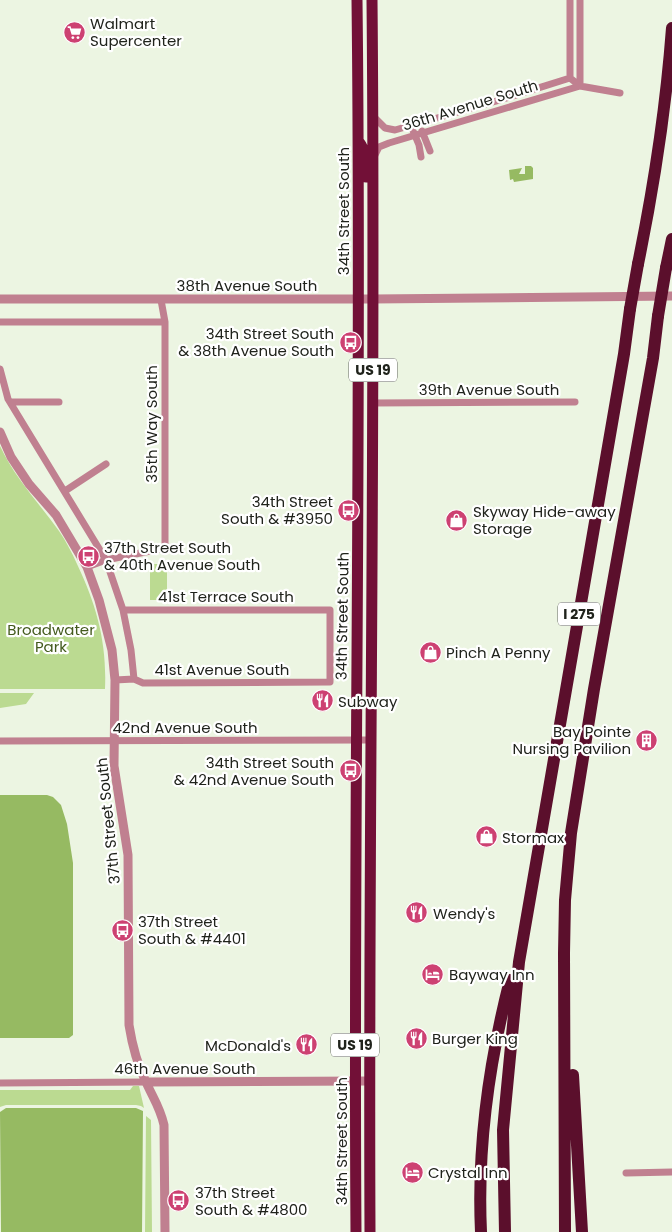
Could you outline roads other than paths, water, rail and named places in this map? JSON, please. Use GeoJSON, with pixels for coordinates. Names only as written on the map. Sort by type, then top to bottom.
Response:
{"type":"FeatureCollection","features":[{"type":"Feature","properties":{"kind":"highway","name":"34th Street South"},"geometry":{"type":"LineString","coordinates":[[356,0],[358,64],[356,1232]]}},
{"type":"Feature","properties":{"kind":"highway","name":"34th Street South"},"geometry":{"type":"LineString","coordinates":[[370,1232],[370,740],[374,224],[372,0]]}},
{"type":"Feature","properties":{"kind":"highway","name":"I 275"},"geometry":{"type":"LineString","coordinates":[[505,1232],[502,1146],[513,1012],[526,919],[624,354],[630,309],[652,196],[661,139],[672,28]]}},
{"type":"Feature","properties":{"kind":"highway"},"geometry":{"type":"LineString","coordinates":[[358,64],[364,74],[366,129],[368,134],[374,138]]}},
{"type":"Feature","properties":{"kind":"highway"},"geometry":{"type":"LineString","coordinates":[[358,141],[364,148],[367,209],[374,224]]}},
{"type":"Feature","properties":{"kind":"highway","name":"I 275"},"geometry":{"type":"LineString","coordinates":[[565,1232],[564,1160],[571,1145],[565,1033],[564,953],[565,909],[571,833],[672,239]]}},
{"type":"Feature","properties":{"kind":"highway"},"geometry":{"type":"LineString","coordinates":[[358,449],[365,466],[365,489],[372,500]]}},
{"type":"Feature","properties":{"kind":"highway"},"geometry":{"type":"LineString","coordinates":[[358,500],[364,509],[364,540],[372,556]]}},
{"type":"Feature","properties":{"kind":"highway"},"geometry":{"type":"LineString","coordinates":[[356,883],[365,909],[370,912]]}},
{"type":"Feature","properties":{"kind":"highway"},"geometry":{"type":"LineString","coordinates":[[356,914],[362,915],[364,933],[370,945]]}},
{"type":"Feature","properties":{"kind":"highway"},"geometry":{"type":"LineString","coordinates":[[480,1231],[483,1126],[497,1030],[526,919]]}},
{"type":"Feature","properties":{"kind":"highway"},"geometry":{"type":"LineString","coordinates":[[571,1145],[578,1164],[582,1232]]}},
{"type":"Feature","properties":{"kind":"street"},"geometry":{"type":"LineString","coordinates":[[570,0],[570,78]]}},
{"type":"Feature","properties":{"kind":"street"},"geometry":{"type":"LineString","coordinates":[[580,0],[580,86]]}},
{"type":"Feature","properties":{"kind":"street","name":"36th Avenue South"},"geometry":{"type":"LineString","coordinates":[[373,116],[381,125],[390,129],[415,125],[570,78],[580,86]]}},
{"type":"Feature","properties":{"kind":"street","name":"36th Avenue South"},"geometry":{"type":"LineString","coordinates":[[374,158],[379,147],[580,86],[620,93]]}},
{"type":"Feature","properties":{"kind":"street"},"geometry":{"type":"LineString","coordinates":[[415,125],[430,151]]}},
{"type":"Feature","properties":{"kind":"street"},"geometry":{"type":"LineString","coordinates":[[419,134],[421,157]]}},
{"type":"Feature","properties":{"kind":"street","name":"38th Avenue South"},"geometry":{"type":"LineString","coordinates":[[1,300],[672,296]]}},
{"type":"Feature","properties":{"kind":"street","name":"35th Way South"},"geometry":{"type":"LineString","coordinates":[[106,560],[165,548],[165,322],[161,300]]}},
{"type":"Feature","properties":{"kind":"street"},"geometry":{"type":"LineString","coordinates":[[0,322],[165,322]]}},
{"type":"Feature","properties":{"kind":"street"},"geometry":{"type":"LineString","coordinates":[[0,369],[10,402],[106,560],[123,610],[131,650],[134,679]]}},
{"type":"Feature","properties":{"kind":"street"},"geometry":{"type":"LineString","coordinates":[[10,402],[59,402]]}},
{"type":"Feature","properties":{"kind":"street","name":"39th Avenue South"},"geometry":{"type":"LineString","coordinates":[[373,403],[575,402]]}},
{"type":"Feature","properties":{"kind":"street","name":"37th Street South"},"geometry":{"type":"LineString","coordinates":[[0,432],[11,457],[29,484],[56,515],[87,567],[99,600],[112,650],[115,680],[114,766],[128,856],[129,1025],[131,1040],[146,1082],[158,1104],[164,1125],[165,1232]]}},
{"type":"Feature","properties":{"kind":"street"},"geometry":{"type":"LineString","coordinates":[[65,491],[106,464]]}},
{"type":"Feature","properties":{"kind":"street"},"geometry":{"type":"LineString","coordinates":[[87,567],[106,560]]}},
{"type":"Feature","properties":{"kind":"street","name":"41st Terrace South"},"geometry":{"type":"LineString","coordinates":[[123,610],[330,610],[330,682]]}},
{"type":"Feature","properties":{"kind":"street","name":"41st Avenue South"},"geometry":{"type":"LineString","coordinates":[[115,680],[134,679],[143,683],[330,682]]}},
{"type":"Feature","properties":{"kind":"street","name":"42nd Avenue South"},"geometry":{"type":"LineString","coordinates":[[0,741],[370,740]]}},
{"type":"Feature","properties":{"kind":"street","name":"46th Avenue South"},"geometry":{"type":"LineString","coordinates":[[0,1083],[370,1081]]}},
{"type":"Feature","properties":{"kind":"street"},"geometry":{"type":"LineString","coordinates":[[626,1172],[672,1172]]}},
{"type":"Feature","properties":{"kind":"street"},"geometry":{"type":"LineString","coordinates":[[356,1177],[370,1191]]}},
{"type":"Feature","properties":{"kind":"place","name":"Walmart Supercenter"},"geometry":{"type":"Point","coordinates":[74,32]}},
{"type":"Feature","properties":{"kind":"place","name":"34th Street South & 38th Avenue South"},"geometry":{"type":"Point","coordinates":[350,342]}},
{"type":"Feature","properties":{"kind":"place","name":"34th Street South & #3950"},"geometry":{"type":"Point","coordinates":[349,510]}},
{"type":"Feature","properties":{"kind":"place","name":"Skyway Hide-away Storage"},"geometry":{"type":"Point","coordinates":[457,520]}},
{"type":"Feature","properties":{"kind":"place","name":"37th Street South & 40th Avenue South"},"geometry":{"type":"Point","coordinates":[88,556]}},
{"type":"Feature","properties":{"kind":"place","name":"Pinch A Penny"},"geometry":{"type":"Point","coordinates":[430,652]}},
{"type":"Feature","properties":{"kind":"place","name":"Subway"},"geometry":{"type":"Point","coordinates":[322,701]}},
{"type":"Feature","properties":{"kind":"place","name":"Bay Pointe Nursing Pavilion"},"geometry":{"type":"Point","coordinates":[647,740]}},
{"type":"Feature","properties":{"kind":"place","name":"34th Street South & 42nd Avenue South"},"geometry":{"type":"Point","coordinates":[350,771]}},
{"type":"Feature","properties":{"kind":"place","name":"Stormax"},"geometry":{"type":"Point","coordinates":[486,837]}},
{"type":"Feature","properties":{"kind":"place","name":"Wendy's"},"geometry":{"type":"Point","coordinates":[417,913]}},
{"type":"Feature","properties":{"kind":"place","name":"37th Street South & #4401"},"geometry":{"type":"Point","coordinates":[122,930]}},
{"type":"Feature","properties":{"kind":"place","name":"Bayway Inn"},"geometry":{"type":"Point","coordinates":[433,974]}},
{"type":"Feature","properties":{"kind":"place","name":"Burger King"},"geometry":{"type":"Point","coordinates":[416,1038]}},
{"type":"Feature","properties":{"kind":"place","name":"McDonald's"},"geometry":{"type":"Point","coordinates":[307,1045]}},
{"type":"Feature","properties":{"kind":"place","name":"Crystal Inn"},"geometry":{"type":"Point","coordinates":[412,1172]}},
{"type":"Feature","properties":{"kind":"place","name":"37th Street South & #4800"},"geometry":{"type":"Point","coordinates":[179,1201]}},
{"type":"Feature","properties":{"kind":"park label","name":"Broadwater Park"},"geometry":{"type":"Point","coordinates":[51,638]}}]}
